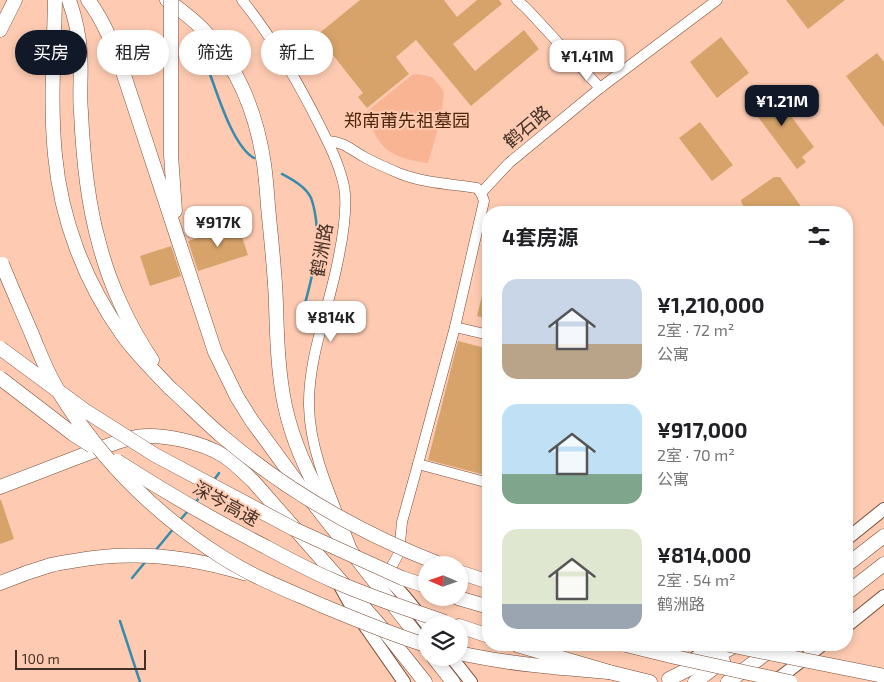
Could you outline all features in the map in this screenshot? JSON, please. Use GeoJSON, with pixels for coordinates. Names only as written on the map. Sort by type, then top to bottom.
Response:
{"type":"FeatureCollection","features":[{"type":"Feature","properties":{"kind":"highway"},"geometry":{"type":"LineString","coordinates":[[0,30],[15,0]]}},
{"type":"Feature","properties":{"kind":"highway"},"geometry":{"type":"LineString","coordinates":[[55,0],[52,124],[60,191],[67,223],[90,282],[123,336],[170,388],[223,437],[271,474],[325,510],[371,535],[419,556]]}},
{"type":"Feature","properties":{"kind":"highway"},"geometry":{"type":"LineString","coordinates":[[69,0],[78,32],[81,52],[80,104],[83,156],[99,244],[108,273],[133,329],[170,388]]}},
{"type":"Feature","properties":{"kind":"highway"},"geometry":{"type":"LineString","coordinates":[[88,0],[110,36],[215,352],[237,397],[291,474],[418,636]]}},
{"type":"Feature","properties":{"kind":"highway"},"geometry":{"type":"LineString","coordinates":[[167,0],[191,18],[222,52],[242,86],[253,116],[264,164],[275,271],[281,385],[285,406],[291,428],[307,469],[326,506],[354,552]]}},
{"type":"Feature","properties":{"kind":"highway"},"geometry":{"type":"LineString","coordinates":[[171,0],[171,155],[179,241]]}},
{"type":"Feature","properties":{"kind":"highway"},"geometry":{"type":"LineString","coordinates":[[0,259],[58,391],[96,445],[127,480],[167,518],[222,558],[257,577]]}},
{"type":"Feature","properties":{"kind":"highway","name":"深岑高速"},"geometry":{"type":"LineString","coordinates":[[0,348],[84,410],[155,455],[294,529],[402,578],[418,583]]}},
{"type":"Feature","properties":{"kind":"highway","name":"深岑高速"},"geometry":{"type":"LineString","coordinates":[[0,378],[73,434],[223,525],[333,581],[427,616]]}},
{"type":"Feature","properties":{"kind":"highway"},"geometry":{"type":"LineString","coordinates":[[0,488],[104,446],[137,437],[154,436],[202,445],[225,456],[253,481],[382,628],[425,682]]}},
{"type":"Feature","properties":{"kind":"highway"},"geometry":{"type":"LineString","coordinates":[[853,560],[884,536]]}},
{"type":"Feature","properties":{"kind":"highway"},"geometry":{"type":"LineString","coordinates":[[0,582],[52,564],[84,559],[132,555],[186,559],[217,564],[257,577],[418,643]]}},
{"type":"Feature","properties":{"kind":"highway"},"geometry":{"type":"LineString","coordinates":[[853,588],[884,564]]}},
{"type":"Feature","properties":{"kind":"highway"},"geometry":{"type":"LineString","coordinates":[[468,575],[482,580]]}},
{"type":"Feature","properties":{"kind":"highway"},"geometry":{"type":"LineString","coordinates":[[468,601],[482,605]]}},
{"type":"Feature","properties":{"kind":"highway"},"geometry":{"type":"LineString","coordinates":[[468,629],[482,634]]}},
{"type":"Feature","properties":{"kind":"highway"},"geometry":{"type":"LineString","coordinates":[[538,651],[650,682]]}},
{"type":"Feature","properties":{"kind":"highway"},"geometry":{"type":"LineString","coordinates":[[651,651],[790,682]]}},
{"type":"Feature","properties":{"kind":"highway"},"geometry":{"type":"LineString","coordinates":[[667,680],[725,651]]}},
{"type":"Feature","properties":{"kind":"highway"},"geometry":{"type":"LineString","coordinates":[[695,682],[735,651]]}},
{"type":"Feature","properties":{"kind":"highway"},"geometry":{"type":"LineString","coordinates":[[759,651],[884,676]]}},
{"type":"Feature","properties":{"kind":"highway"},"geometry":{"type":"LineString","coordinates":[[728,682],[769,651]]}},
{"type":"Feature","properties":{"kind":"highway"},"geometry":{"type":"LineString","coordinates":[[468,655],[506,663],[609,672]]}},
{"type":"Feature","properties":{"kind":"highway"},"geometry":{"type":"LineString","coordinates":[[440,666],[453,682]]}},
{"type":"Feature","properties":{"kind":"main road"},"geometry":{"type":"LineString","coordinates":[[853,534],[884,509]]}},
{"type":"Feature","properties":{"kind":"main road"},"geometry":{"type":"LineString","coordinates":[[354,552],[386,577],[406,597],[420,616]]}},
{"type":"Feature","properties":{"kind":"main road"},"geometry":{"type":"LineString","coordinates":[[332,573],[353,609],[404,682]]}},
{"type":"Feature","properties":{"kind":"main road"},"geometry":{"type":"LineString","coordinates":[[853,621],[884,596]]}},
{"type":"Feature","properties":{"kind":"main road"},"geometry":{"type":"LineString","coordinates":[[667,680],[704,651]]}},
{"type":"Feature","properties":{"kind":"main road"},"geometry":{"type":"LineString","coordinates":[[774,682],[814,651]]}},
{"type":"Feature","properties":{"kind":"main road"},"geometry":{"type":"LineString","coordinates":[[458,666],[471,682]]}},
{"type":"Feature","properties":{"kind":"street","name":"鹤洲路"},"geometry":{"type":"LineString","coordinates":[[242,0],[254,14],[286,64],[312,110],[328,142],[344,182],[346,201],[338,262],[314,361],[309,405],[313,440],[318,458],[328,489],[354,552]]}},
{"type":"Feature","properties":{"kind":"street"},"geometry":{"type":"LineString","coordinates":[[517,0],[600,88]]}},
{"type":"Feature","properties":{"kind":"street","name":"鹤石路"},"geometry":{"type":"LineString","coordinates":[[481,192],[510,163],[600,88],[717,0]]}},
{"type":"Feature","properties":{"kind":"street"},"geometry":{"type":"LineString","coordinates":[[328,142],[338,142],[346,145],[384,167],[404,175],[429,182],[477,188],[481,192],[484,201],[483,206]]}},
{"type":"Feature","properties":{"kind":"street"},"geometry":{"type":"LineString","coordinates":[[386,577],[399,553],[402,522],[454,327],[482,209]]}},
{"type":"Feature","properties":{"kind":"street"},"geometry":{"type":"LineString","coordinates":[[454,327],[482,333]]}},
{"type":"Feature","properties":{"kind":"street"},"geometry":{"type":"LineString","coordinates":[[418,464],[482,481]]}},
{"type":"Feature","properties":{"kind":"green space","name":"郑南莆先祖墓园"},"geometry":{"type":"Polygon","coordinates":[[[412,75],[432,77],[444,94],[440,122],[428,163],[405,158],[388,151],[375,135],[365,113],[412,75]]]}},
{"type":"Feature","properties":{"kind":"building"},"geometry":{"type":"Polygon","coordinates":[[[360,0],[444,0],[457,17],[477,0],[499,0],[502,4],[453,44],[475,71],[524,30],[539,49],[471,106],[416,40],[396,57],[409,74],[367,108],[358,97],[363,93],[333,55],[333,30],[323,30],[360,0]]]}},
{"type":"Feature","properties":{"kind":"building"},"geometry":{"type":"Polygon","coordinates":[[[786,0],[845,0],[808,29],[786,0]]]}},
{"type":"Feature","properties":{"kind":"building"},"geometry":{"type":"Polygon","coordinates":[[[721,37],[749,73],[717,98],[690,62],[721,37]]]}},
{"type":"Feature","properties":{"kind":"building"},"geometry":{"type":"Polygon","coordinates":[[[877,53],[884,62],[884,127],[846,76],[877,53]]]}},
{"type":"Feature","properties":{"kind":"building"},"geometry":{"type":"Polygon","coordinates":[[[770,88],[814,147],[802,157],[806,162],[797,169],[749,105],[770,88]]]}},
{"type":"Feature","properties":{"kind":"building"},"geometry":{"type":"Polygon","coordinates":[[[700,122],[733,165],[712,181],[679,138],[700,122]]]}},
{"type":"Feature","properties":{"kind":"building"},"geometry":{"type":"Polygon","coordinates":[[[774,177],[780,177],[800,206],[744,206],[741,200],[774,177]]]}},
{"type":"Feature","properties":{"kind":"building"},"geometry":{"type":"Polygon","coordinates":[[[238,225],[248,255],[198,271],[188,241],[238,225]]]}},
{"type":"Feature","properties":{"kind":"building"},"geometry":{"type":"Polygon","coordinates":[[[171,246],[181,276],[150,286],[140,256],[171,246]]]}},
{"type":"Feature","properties":{"kind":"building"},"geometry":{"type":"Polygon","coordinates":[[[482,296],[482,317],[477,316],[482,296]]]}},
{"type":"Feature","properties":{"kind":"building"},"geometry":{"type":"Polygon","coordinates":[[[458,341],[482,347],[482,474],[428,460],[458,341]]]}},
{"type":"Feature","properties":{"kind":"building"},"geometry":{"type":"Polygon","coordinates":[[[0,500],[14,539],[0,544],[0,500]]]}},
{"type":"Feature","properties":{"kind":"waterway"},"geometry":{"type":"LineString","coordinates":[[210,75],[232,130],[246,152],[254,158]]}},
{"type":"Feature","properties":{"kind":"waterway"},"geometry":{"type":"LineString","coordinates":[[282,174],[299,184],[309,194],[313,203],[316,220],[317,244],[311,280],[302,315]]}},
{"type":"Feature","properties":{"kind":"waterway"},"geometry":{"type":"LineString","coordinates":[[214,480],[219,473]]}},
{"type":"Feature","properties":{"kind":"waterway"},"geometry":{"type":"LineString","coordinates":[[195,503],[207,488]]}},
{"type":"Feature","properties":{"kind":"waterway"},"geometry":{"type":"LineString","coordinates":[[180,520],[188,511]]}},
{"type":"Feature","properties":{"kind":"waterway"},"geometry":{"type":"LineString","coordinates":[[155,551],[174,528]]}},
{"type":"Feature","properties":{"kind":"waterway"},"geometry":{"type":"LineString","coordinates":[[132,578],[146,561]]}},
{"type":"Feature","properties":{"kind":"waterway"},"geometry":{"type":"LineString","coordinates":[[120,621],[140,682]]}}]}
